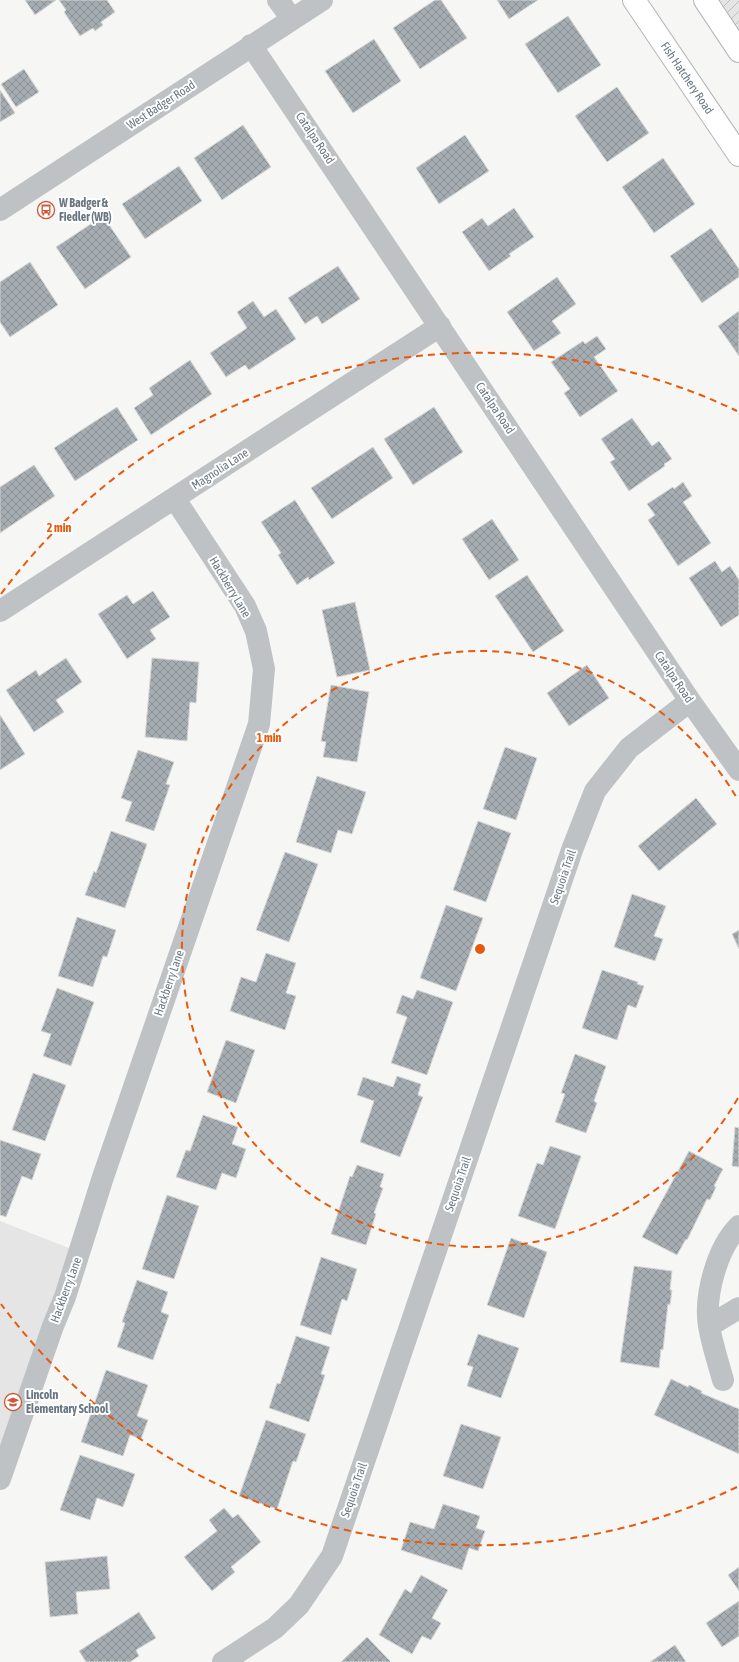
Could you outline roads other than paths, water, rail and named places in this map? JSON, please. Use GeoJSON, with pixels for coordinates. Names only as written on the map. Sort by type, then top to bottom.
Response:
{"type":"FeatureCollection","features":[{"type":"Feature","properties":{"kind":"main road","name":"Fish Hatchery Road"},"geometry":{"type":"LineString","coordinates":[[634,0],[739,155]]}},
{"type":"Feature","properties":{"kind":"main road"},"geometry":{"type":"LineString","coordinates":[[705,0],[739,51]]}},
{"type":"Feature","properties":{"kind":"street"},"geometry":{"type":"LineString","coordinates":[[278,0],[292,19]]}},
{"type":"Feature","properties":{"kind":"street","name":"West Badger Road"},"geometry":{"type":"LineString","coordinates":[[0,210],[322,0]]}},
{"type":"Feature","properties":{"kind":"street","name":"Catalpa Road"},"geometry":{"type":"LineString","coordinates":[[252,45],[690,701],[739,770]]}},
{"type":"Feature","properties":{"kind":"street","name":"Magnolia Lane"},"geometry":{"type":"LineString","coordinates":[[0,611],[440,326]]}},
{"type":"Feature","properties":{"kind":"street","name":"Hackberry Lane"},"geometry":{"type":"LineString","coordinates":[[0,1479],[53,1326],[65,1297],[108,1162],[259,724],[264,669],[256,631],[245,606],[175,499]]}},
{"type":"Feature","properties":{"kind":"street","name":"Sequoia Trail"},"geometry":{"type":"LineString","coordinates":[[223,1662],[275,1628],[294,1609],[316,1581],[332,1556],[572,850],[596,791],[629,748],[690,701]]}},
{"type":"Feature","properties":{"kind":"street"},"geometry":{"type":"LineString","coordinates":[[723,1380],[709,1326],[708,1307],[713,1274],[719,1258],[735,1230],[739,1226]]}},
{"type":"Feature","properties":{"kind":"street"},"geometry":{"type":"LineString","coordinates":[[709,1326],[739,1308]]}},
{"type":"Feature","properties":{"kind":"place","name":"W Badger & Fiedler (WB)"},"geometry":{"type":"Point","coordinates":[46,210]}},
{"type":"Feature","properties":{"kind":"place","name":"Lincoln Elementary School"},"geometry":{"type":"Point","coordinates":[13,1402]}}]}
